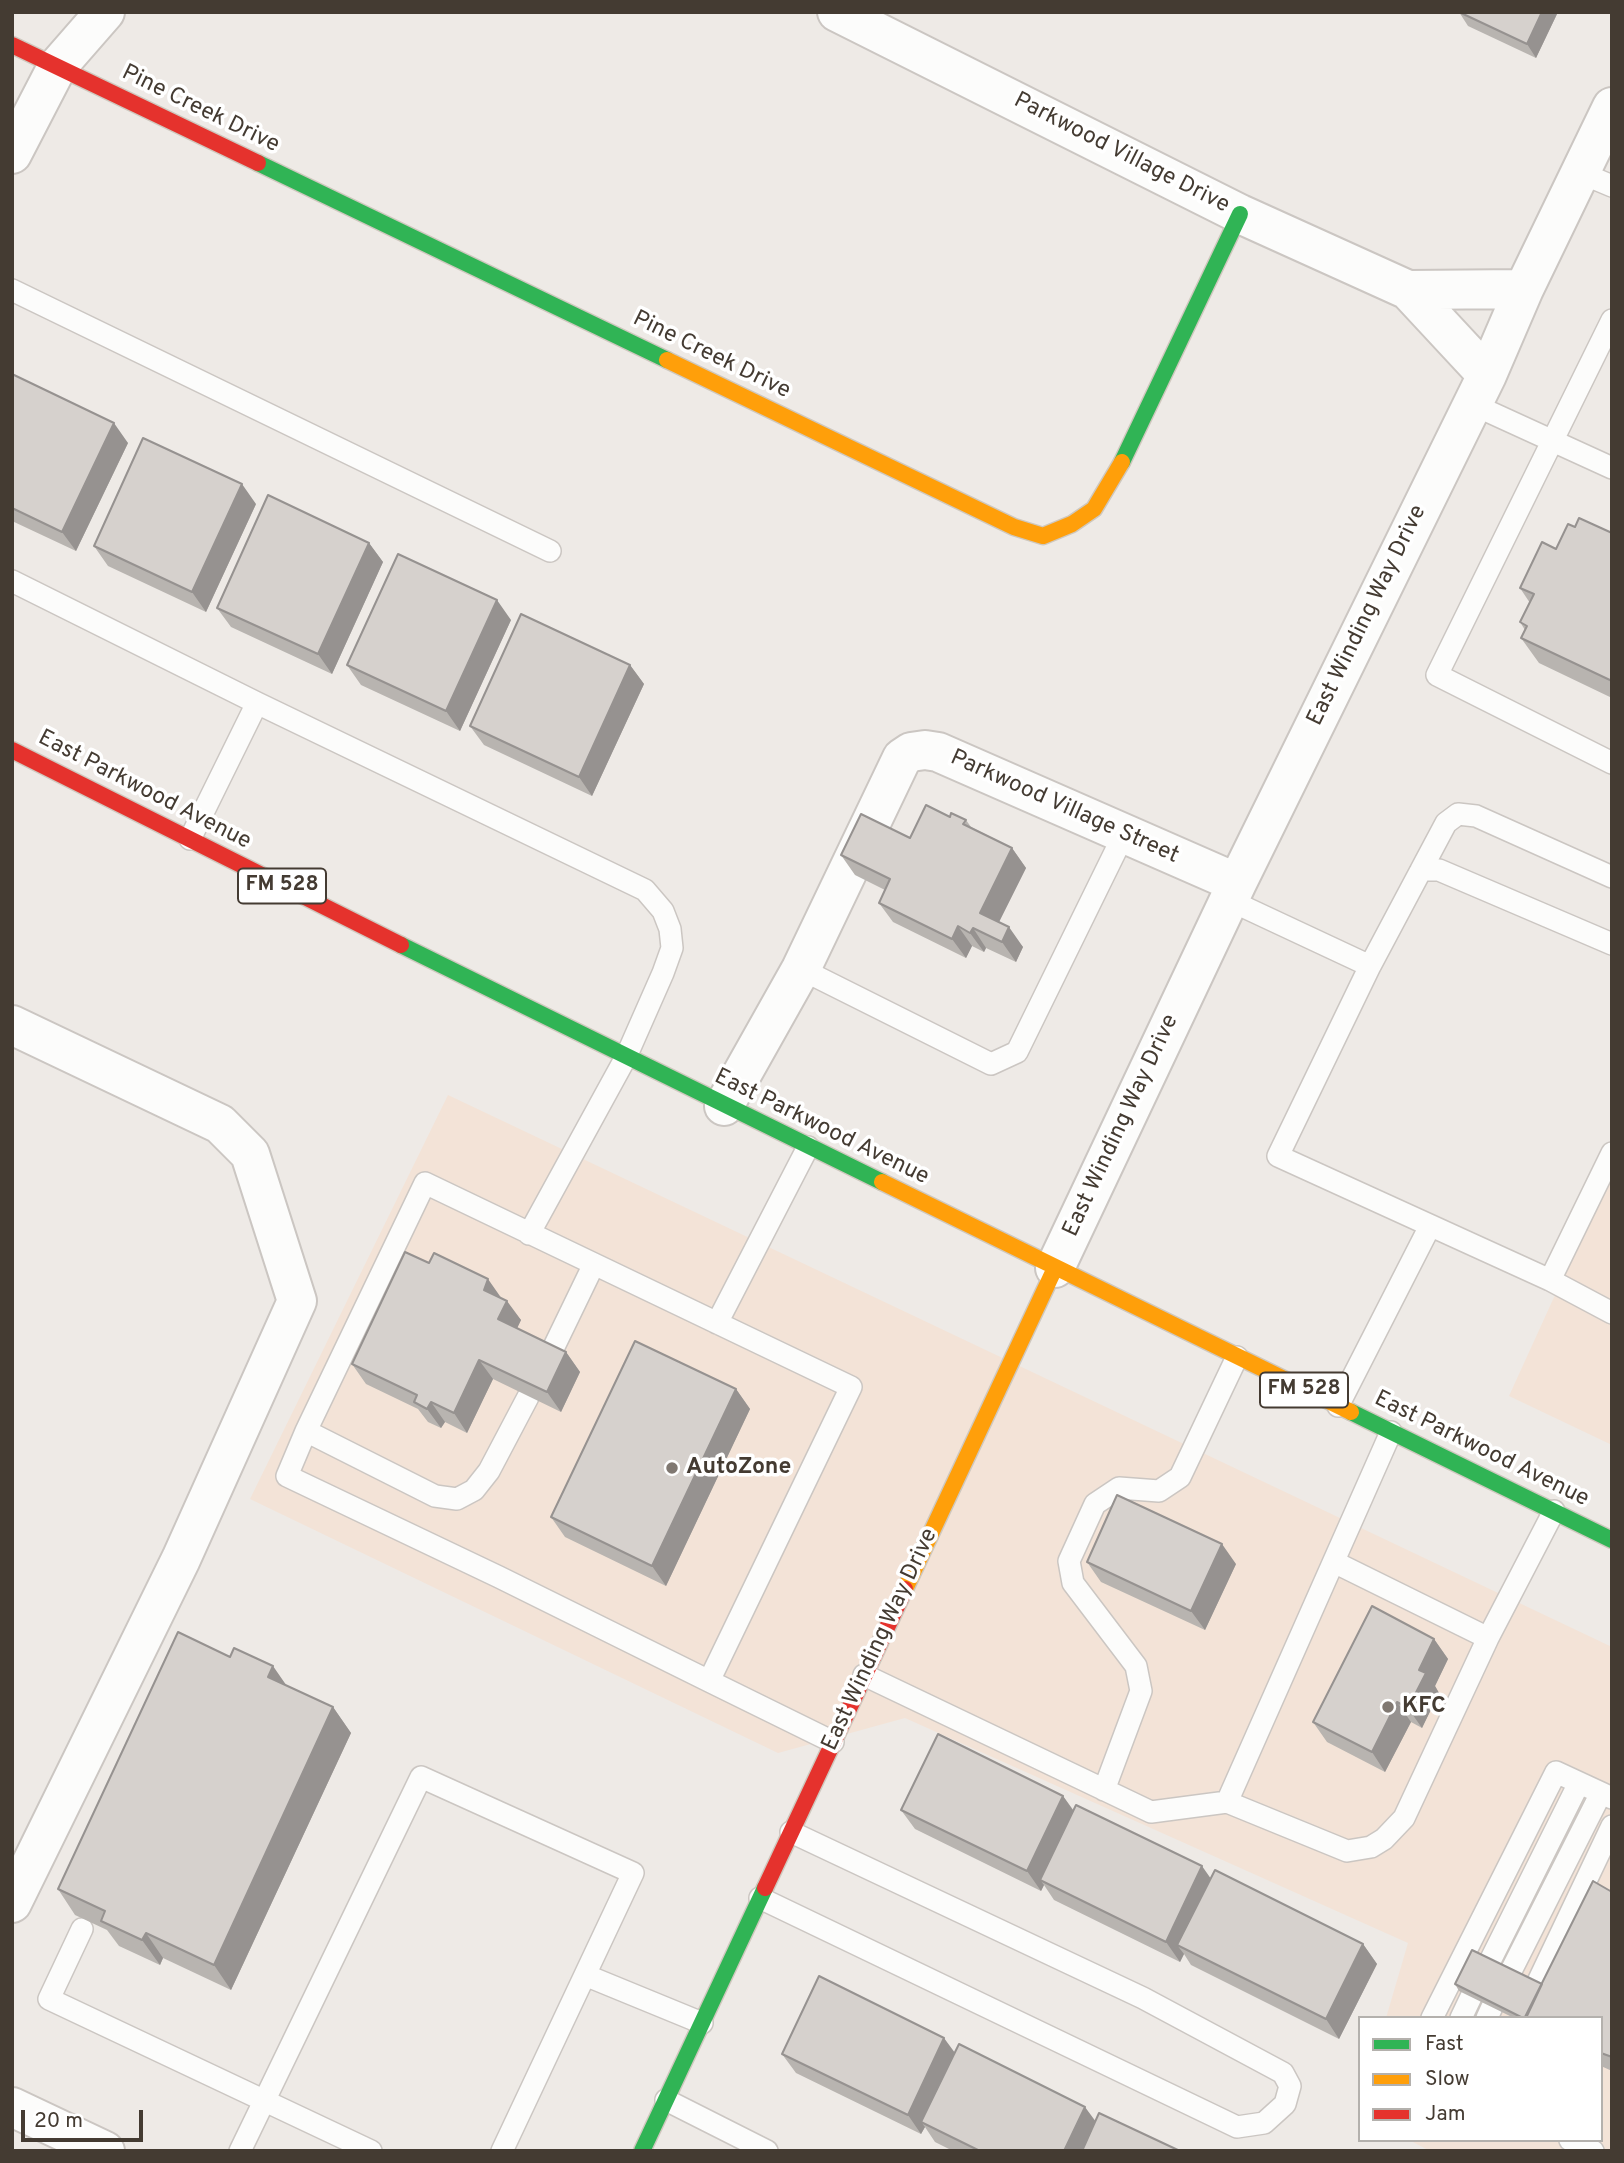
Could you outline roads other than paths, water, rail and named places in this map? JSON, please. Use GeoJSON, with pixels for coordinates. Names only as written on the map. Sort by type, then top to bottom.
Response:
{"type":"FeatureCollection","features":[{"type":"Feature","properties":{"kind":"street"},"geometry":{"type":"LineString","coordinates":[[12,154],[57,67],[104,12]]}},
{"type":"Feature","properties":{"kind":"street","name":"Parkwood Village Drive"},"geometry":{"type":"LineString","coordinates":[[837,12],[1240,214],[1408,290],[1524,289]]}},
{"type":"Feature","properties":{"kind":"street","name":"Pine Creek Drive"},"geometry":{"type":"LineString","coordinates":[[12,45],[1014,527],[1043,536],[1072,524],[1094,509],[1114,480],[1240,214]]}},
{"type":"Feature","properties":{"kind":"street","name":"East Winding Way Drive"},"geometry":{"type":"LineString","coordinates":[[642,2151],[1233,891],[1479,389],[1524,289],[1596,179],[1612,107]]}},
{"type":"Feature","properties":{"kind":"street","name":"Parkwood Village Drive"},"geometry":{"type":"LineString","coordinates":[[1408,290],[1479,389]]}},
{"type":"Feature","properties":{"kind":"street","name":"East Parkwood Avenue"},"geometry":{"type":"LineString","coordinates":[[12,750],[724,1106],[1612,1540]]}},
{"type":"Feature","properties":{"kind":"street","name":"Parkwood Village Street"},"geometry":{"type":"LineString","coordinates":[[724,1106],[801,969],[902,758],[911,752],[938,752],[1124,834],[1233,891]]}},
{"type":"Feature","properties":{"kind":"street"},"geometry":{"type":"LineString","coordinates":[[12,1025],[220,1124],[250,1154],[298,1301],[181,1559],[12,1903]]}},
{"type":"Feature","properties":{"kind":"street"},"geometry":{"type":"LineString","coordinates":[[12,2107],[105,2151]]}},
{"type":"Feature","properties":{"kind":"lane"},"geometry":{"type":"LineString","coordinates":[[12,290],[550,551]]}},
{"type":"Feature","properties":{"kind":"lane"},"geometry":{"type":"LineString","coordinates":[[1612,320],[1437,675],[1612,763]]}},
{"type":"Feature","properties":{"kind":"lane"},"geometry":{"type":"LineString","coordinates":[[1479,389],[1553,441],[1612,468]]}},
{"type":"Feature","properties":{"kind":"lane"},"geometry":{"type":"LineString","coordinates":[[12,581],[257,703],[645,890],[663,911],[670,929],[672,948],[626,1057],[529,1234]]}},
{"type":"Feature","properties":{"kind":"lane"},"geometry":{"type":"LineString","coordinates":[[190,839],[257,703]]}},
{"type":"Feature","properties":{"kind":"lane"},"geometry":{"type":"LineString","coordinates":[[1612,877],[1476,816],[1458,814],[1446,824],[1370,966],[1278,1156],[1550,1280],[1612,1313]]}},
{"type":"Feature","properties":{"kind":"lane"},"geometry":{"type":"LineString","coordinates":[[801,969],[991,1064],[1017,1052],[1124,834]]}},
{"type":"Feature","properties":{"kind":"lane"},"geometry":{"type":"LineString","coordinates":[[1421,870],[1438,870],[1612,944]]}},
{"type":"Feature","properties":{"kind":"lane"},"geometry":{"type":"LineString","coordinates":[[1233,891],[1370,966]]}},
{"type":"Feature","properties":{"kind":"lane"},"geometry":{"type":"LineString","coordinates":[[718,1323],[808,1147]]}},
{"type":"Feature","properties":{"kind":"lane"},"geometry":{"type":"LineString","coordinates":[[1550,1280],[1612,1153]]}},
{"type":"Feature","properties":{"kind":"lane"},"geometry":{"type":"LineString","coordinates":[[709,1681],[851,1387],[425,1183],[287,1476],[833,1742]]}},
{"type":"Feature","properties":{"kind":"lane"},"geometry":{"type":"LineString","coordinates":[[1338,1406],[1430,1226]]}},
{"type":"Feature","properties":{"kind":"lane"},"geometry":{"type":"LineString","coordinates":[[549,1357],[594,1265]]}},
{"type":"Feature","properties":{"kind":"lane"},"geometry":{"type":"LineString","coordinates":[[1104,1790],[1141,1691],[1136,1666],[1073,1583],[1069,1561],[1095,1504],[1119,1488],[1159,1491],[1180,1477],[1237,1357]]}},
{"type":"Feature","properties":{"kind":"lane"},"geometry":{"type":"LineString","coordinates":[[306,1431],[435,1496],[457,1499],[474,1490],[489,1471],[528,1397]]}},
{"type":"Feature","properties":{"kind":"lane"},"geometry":{"type":"LineString","coordinates":[[1227,1802],[1391,1432]]}},
{"type":"Feature","properties":{"kind":"lane"},"geometry":{"type":"LineString","coordinates":[[864,1675],[1151,1812],[1227,1802],[1347,1851],[1371,1847],[1384,1839],[1404,1818],[1488,1638],[1554,1511]]}},
{"type":"Feature","properties":{"kind":"lane"},"geometry":{"type":"LineString","coordinates":[[1334,1562],[1488,1638]]}},
{"type":"Feature","properties":{"kind":"lane"},"geometry":{"type":"LineString","coordinates":[[1433,2016],[1556,1772],[1606,1796],[1510,1973]]}},
{"type":"Feature","properties":{"kind":"lane"},"geometry":{"type":"LineString","coordinates":[[240,2151],[421,1777],[633,1873],[502,2151]]}},
{"type":"Feature","properties":{"kind":"lane"},"geometry":{"type":"LineString","coordinates":[[1489,1963],[1579,1783]]}},
{"type":"Feature","properties":{"kind":"lane"},"geometry":{"type":"LineString","coordinates":[[1536,1986],[1612,1826]]}},
{"type":"Feature","properties":{"kind":"lane"},"geometry":{"type":"LineString","coordinates":[[760,1898],[1237,2127],[1264,2123],[1285,2104],[1290,2086],[1283,2073],[1143,1998],[791,1832]]}},
{"type":"Feature","properties":{"kind":"lane"},"geometry":{"type":"LineString","coordinates":[[82,1929],[49,1999],[370,2151]]}},
{"type":"Feature","properties":{"kind":"lane"},"geometry":{"type":"LineString","coordinates":[[585,1975],[702,2022]]}},
{"type":"Feature","properties":{"kind":"lane"},"geometry":{"type":"LineString","coordinates":[[1462,2016],[1471,1997]]}},
{"type":"Feature","properties":{"kind":"lane"},"geometry":{"type":"LineString","coordinates":[[666,2100],[767,2151]]}},
{"type":"Feature","properties":{"kind":"lane"},"geometry":{"type":"LineString","coordinates":[[1574,2142],[1593,2151]]}},
{"type":"Feature","properties":{"kind":"place","name":"AutoZone"},"geometry":{"type":"Point","coordinates":[672,1468]}},
{"type":"Feature","properties":{"kind":"place","name":"KFC"},"geometry":{"type":"Point","coordinates":[1388,1707]}}]}
